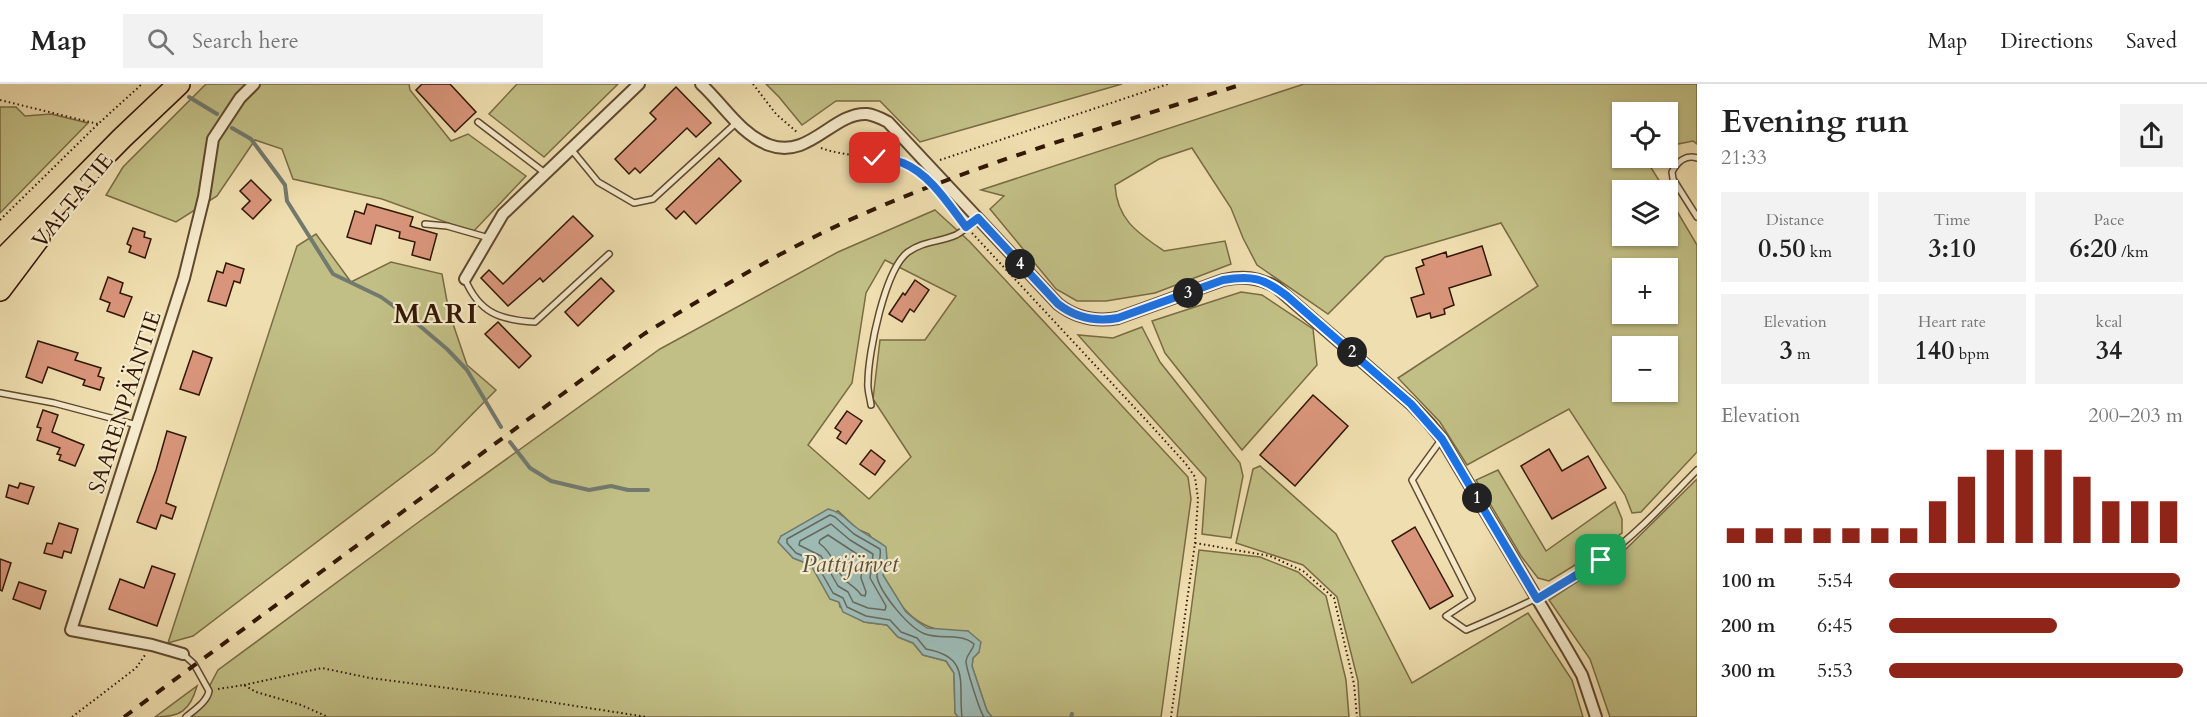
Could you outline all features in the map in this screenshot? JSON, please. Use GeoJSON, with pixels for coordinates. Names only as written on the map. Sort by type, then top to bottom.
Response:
{"type":"FeatureCollection","features":[{"type":"Feature","properties":{"kind":"highway","name":"VALTATIE"},"geometry":{"type":"LineString","coordinates":[[0,262],[122,138],[179,84]]}},
{"type":"Feature","properties":{"kind":"highway","name":"VALTATIE"},"geometry":{"type":"LineString","coordinates":[[0,290],[31,248],[122,138]]}},
{"type":"Feature","properties":{"kind":"street","name":"SAARENPÄÄNTIE"},"geometry":{"type":"LineString","coordinates":[[183,654],[152,645],[71,630],[192,249],[204,197],[213,139],[240,98],[254,84]]}},
{"type":"Feature","properties":{"kind":"street"},"geometry":{"type":"LineString","coordinates":[[465,279],[503,214],[639,84]]}},
{"type":"Feature","properties":{"kind":"street"},"geometry":{"type":"LineString","coordinates":[[701,84],[716,98],[736,123],[758,140],[771,146],[785,147],[810,142],[852,117],[869,114],[888,122],[1058,304],[1066,311],[1081,317],[1106,320],[1118,318],[1223,280],[1240,277],[1264,280],[1287,296],[1411,404],[1442,439],[1582,675],[1596,717]]}},
{"type":"Feature","properties":{"kind":"lane"},"geometry":{"type":"LineString","coordinates":[[478,122],[545,173]]}},
{"type":"Feature","properties":{"kind":"lane"},"geometry":{"type":"LineString","coordinates":[[570,148],[598,182],[634,203],[653,199],[736,123]]}},
{"type":"Feature","properties":{"kind":"lane"},"geometry":{"type":"LineString","coordinates":[[1697,158],[1692,156],[1684,158],[1672,172],[1673,179],[1697,217]]}},
{"type":"Feature","properties":{"kind":"lane"},"geometry":{"type":"LineString","coordinates":[[871,405],[867,382],[873,344],[887,285],[896,265],[906,253],[921,244],[959,234],[978,218]]}},
{"type":"Feature","properties":{"kind":"lane"},"geometry":{"type":"LineString","coordinates":[[425,224],[447,226],[489,238]]}},
{"type":"Feature","properties":{"kind":"lane"},"geometry":{"type":"LineString","coordinates":[[465,279],[471,295],[488,310],[508,320],[535,322],[609,254]]}},
{"type":"Feature","properties":{"kind":"lane"},"geometry":{"type":"LineString","coordinates":[[0,393],[54,403],[137,424]]}},
{"type":"Feature","properties":{"kind":"lane"},"geometry":{"type":"LineString","coordinates":[[1442,439],[1412,480],[1472,599],[1446,616],[1466,630],[1537,599],[1601,560],[1642,527],[1697,470]]}},
{"type":"Feature","properties":{"kind":"lane"},"geometry":{"type":"LineString","coordinates":[[183,654],[194,664],[208,690],[208,695],[200,706],[186,717]]}},
{"type":"Feature","properties":{"kind":"path"},"geometry":{"type":"LineString","coordinates":[[0,220],[142,84]]}},
{"type":"Feature","properties":{"kind":"path"},"geometry":{"type":"LineString","coordinates":[[753,84],[784,121],[810,142],[827,150],[892,160],[915,169]]}},
{"type":"Feature","properties":{"kind":"path"},"geometry":{"type":"LineString","coordinates":[[929,164],[1168,84]]}},
{"type":"Feature","properties":{"kind":"path"},"geometry":{"type":"LineString","coordinates":[[0,100],[98,124]]}},
{"type":"Feature","properties":{"kind":"path"},"geometry":{"type":"LineString","coordinates":[[953,210],[966,227],[1191,471],[1198,492],[1195,543],[1171,717]]}},
{"type":"Feature","properties":{"kind":"path"},"geometry":{"type":"LineString","coordinates":[[1195,543],[1270,556],[1303,571],[1334,598],[1354,684],[1357,717]]}},
{"type":"Feature","properties":{"kind":"path"},"geometry":{"type":"LineString","coordinates":[[72,717],[136,668],[152,645]]}},
{"type":"Feature","properties":{"kind":"path"},"geometry":{"type":"LineString","coordinates":[[208,690],[322,669],[370,678],[648,717]]}},
{"type":"Feature","properties":{"kind":"path"},"geometry":{"type":"LineString","coordinates":[[244,685],[256,692],[301,705],[328,717]]}},
{"type":"Feature","properties":{"kind":"shaded area"},"geometry":{"type":"Polygon","coordinates":[[[206,84],[409,84],[410,90],[451,141],[468,134],[526,176],[473,232],[382,199],[293,179],[282,149],[255,140],[217,196],[176,222],[106,195],[123,167],[206,84]]]}},
{"type":"Feature","properties":{"kind":"shaded area"},"geometry":{"type":"Polygon","coordinates":[[[517,84],[618,84],[544,157],[489,114],[517,84]]]}},
{"type":"Feature","properties":{"kind":"shaded area"},"geometry":{"type":"Polygon","coordinates":[[[766,84],[1122,84],[920,142],[880,101],[836,101],[802,125],[766,84]]]}},
{"type":"Feature","properties":{"kind":"shaded area"},"geometry":{"type":"Polygon","coordinates":[[[1304,84],[1697,84],[1697,144],[1693,141],[1678,144],[1678,102],[1612,102],[1612,168],[1651,168],[1659,180],[1612,180],[1612,246],[1678,246],[1678,213],[1697,245],[1697,452],[1641,512],[1632,513],[1625,495],[1569,409],[1467,465],[1440,422],[1398,378],[1538,286],[1501,223],[1385,257],[1328,314],[1257,265],[1231,208],[1192,148],[1159,159],[1115,185],[1120,208],[1130,224],[1164,251],[1225,241],[1231,264],[1155,293],[1106,301],[1077,301],[1056,289],[990,209],[1004,196],[981,190],[1304,84]]]}},
{"type":"Feature","properties":{"kind":"shaded area"},"geometry":{"type":"Polygon","coordinates":[[[0,107],[16,107],[25,116],[51,114],[88,123],[0,213],[0,107]]]}},
{"type":"Feature","properties":{"kind":"shaded area"},"geometry":{"type":"Polygon","coordinates":[[[935,210],[970,242],[1188,477],[1191,499],[1161,717],[992,717],[987,711],[972,666],[973,658],[979,652],[968,631],[938,630],[915,619],[906,611],[883,575],[887,559],[869,534],[857,529],[838,511],[781,536],[793,558],[811,565],[830,599],[839,602],[840,607],[864,622],[887,625],[898,637],[913,643],[923,655],[946,661],[954,673],[955,713],[958,717],[193,717],[218,670],[420,521],[660,349],[838,252],[935,210]],[[885,260],[866,293],[852,383],[808,445],[869,499],[911,457],[873,399],[880,340],[925,340],[956,296],[885,260]]]}},
{"type":"Feature","properties":{"kind":"shaded area"},"geometry":{"type":"Polygon","coordinates":[[[316,234],[351,282],[391,262],[442,274],[449,312],[467,365],[496,390],[434,453],[193,636],[168,643],[297,246],[316,234]]]}},
{"type":"Feature","properties":{"kind":"shaded area"},"geometry":{"type":"Polygon","coordinates":[[[1241,292],[1262,295],[1313,329],[1317,365],[1242,450],[1165,353],[1152,321],[1241,292]]]}},
{"type":"Feature","properties":{"kind":"shaded area"},"geometry":{"type":"Polygon","coordinates":[[[1142,327],[1160,362],[1240,463],[1243,476],[1231,538],[1202,534],[1206,478],[1078,335],[1113,338],[1142,327]]]}},
{"type":"Feature","properties":{"kind":"shaded area"},"geometry":{"type":"Polygon","coordinates":[[[1260,466],[1336,534],[1412,683],[1528,613],[1572,680],[1583,717],[1360,717],[1358,681],[1337,597],[1303,565],[1236,543],[1253,469],[1260,466]]]}},
{"type":"Feature","properties":{"kind":"shaded area"},"geometry":{"type":"Polygon","coordinates":[[[1498,470],[1546,551],[1615,502],[1622,519],[1622,533],[1549,581],[1538,578],[1521,556],[1476,480],[1498,470]]]}},
{"type":"Feature","properties":{"kind":"shaded area"},"geometry":{"type":"Polygon","coordinates":[[[1697,479],[1697,717],[1610,717],[1590,659],[1549,600],[1623,552],[1697,479]]]}},
{"type":"Feature","properties":{"kind":"shaded area"},"geometry":{"type":"Polygon","coordinates":[[[1199,550],[1260,557],[1298,572],[1326,596],[1346,680],[1349,717],[1177,717],[1199,550]]]}},
{"type":"Feature","properties":{"kind":"shaded area"},"geometry":{"type":"Polygon","coordinates":[[[197,686],[191,701],[183,711],[171,716],[155,717],[197,686]]]}},
{"type":"Feature","properties":{"kind":"water","name":"Pattijärvet"},"geometry":{"type":"Polygon","coordinates":[[[828,509],[840,514],[860,531],[886,547],[887,559],[883,575],[906,612],[927,628],[968,631],[981,642],[979,652],[973,658],[972,666],[987,711],[992,717],[958,717],[955,713],[954,673],[946,661],[923,655],[913,643],[898,637],[887,625],[864,622],[843,612],[839,602],[830,599],[811,565],[793,558],[778,542],[781,536],[828,509]]]}},
{"type":"Feature","properties":{"kind":"building"},"geometry":{"type":"Polygon","coordinates":[[[422,84],[450,84],[476,112],[455,132],[416,90],[422,84]]]}},
{"type":"Feature","properties":{"kind":"building"},"geometry":{"type":"Polygon","coordinates":[[[676,87],[711,123],[696,137],[687,128],[640,173],[635,168],[629,174],[615,159],[656,119],[650,113],[676,87]]]}},
{"type":"Feature","properties":{"kind":"building"},"geometry":{"type":"Polygon","coordinates":[[[719,158],[741,181],[696,224],[684,211],[676,219],[666,209],[719,158]]]}},
{"type":"Feature","properties":{"kind":"building"},"geometry":{"type":"Polygon","coordinates":[[[251,180],[271,200],[253,219],[242,209],[250,201],[240,191],[251,180]]]}},
{"type":"Feature","properties":{"kind":"building"},"geometry":{"type":"Polygon","coordinates":[[[367,204],[413,217],[410,226],[437,234],[430,260],[412,255],[415,242],[399,238],[400,232],[376,225],[371,244],[347,237],[355,211],[364,214],[367,204]]]}},
{"type":"Feature","properties":{"kind":"building"},"geometry":{"type":"Polygon","coordinates":[[[573,216],[593,236],[543,282],[540,278],[508,306],[481,278],[489,270],[503,284],[573,216]]]}},
{"type":"Feature","properties":{"kind":"building"},"geometry":{"type":"Polygon","coordinates":[[[133,228],[145,232],[144,237],[151,239],[145,258],[129,252],[131,246],[127,244],[133,228]]]}},
{"type":"Feature","properties":{"kind":"building"},"geometry":{"type":"Polygon","coordinates":[[[1482,246],[1491,275],[1449,288],[1454,305],[1444,309],[1445,314],[1431,318],[1430,313],[1417,317],[1411,298],[1424,294],[1416,268],[1424,265],[1422,260],[1446,252],[1447,257],[1482,246]]]}},
{"type":"Feature","properties":{"kind":"building"},"geometry":{"type":"Polygon","coordinates":[[[226,263],[244,269],[240,283],[234,281],[226,306],[208,301],[217,271],[223,273],[226,263]]]}},
{"type":"Feature","properties":{"kind":"building"},"geometry":{"type":"Polygon","coordinates":[[[108,277],[123,283],[120,293],[132,297],[124,317],[107,311],[110,303],[100,299],[108,277]]]}},
{"type":"Feature","properties":{"kind":"building"},"geometry":{"type":"Polygon","coordinates":[[[601,278],[614,291],[578,326],[565,312],[601,278]]]}},
{"type":"Feature","properties":{"kind":"building"},"geometry":{"type":"Polygon","coordinates":[[[915,280],[929,290],[914,312],[910,309],[902,322],[889,314],[915,280]]]}},
{"type":"Feature","properties":{"kind":"building"},"geometry":{"type":"Polygon","coordinates":[[[498,322],[531,356],[519,368],[485,334],[498,322]]]}},
{"type":"Feature","properties":{"kind":"building"},"geometry":{"type":"Polygon","coordinates":[[[38,341],[78,353],[75,360],[101,368],[98,376],[104,378],[100,390],[83,385],[85,380],[48,367],[42,383],[26,377],[38,341]]]}},
{"type":"Feature","properties":{"kind":"building"},"geometry":{"type":"Polygon","coordinates":[[[193,351],[212,358],[199,395],[180,389],[193,351]]]}},
{"type":"Feature","properties":{"kind":"building"},"geometry":{"type":"Polygon","coordinates":[[[1313,395],[1348,426],[1295,486],[1260,455],[1313,395]]]}},
{"type":"Feature","properties":{"kind":"building"},"geometry":{"type":"Polygon","coordinates":[[[43,410],[58,415],[52,432],[84,445],[75,466],[59,460],[61,455],[57,454],[60,448],[37,440],[41,428],[37,427],[43,410]]]}},
{"type":"Feature","properties":{"kind":"building"},"geometry":{"type":"Polygon","coordinates":[[[847,411],[862,421],[846,444],[837,438],[841,432],[835,428],[847,411]]]}},
{"type":"Feature","properties":{"kind":"building"},"geometry":{"type":"Polygon","coordinates":[[[167,431],[186,437],[166,503],[176,507],[172,519],[161,515],[156,529],[137,522],[167,431]]]}},
{"type":"Feature","properties":{"kind":"building"},"geometry":{"type":"Polygon","coordinates":[[[1549,449],[1562,471],[1588,456],[1606,488],[1552,519],[1521,466],[1549,449]]]}},
{"type":"Feature","properties":{"kind":"building"},"geometry":{"type":"Polygon","coordinates":[[[871,450],[885,461],[875,475],[860,464],[871,450]]]}},
{"type":"Feature","properties":{"kind":"building"},"geometry":{"type":"Polygon","coordinates":[[[20,483],[34,487],[28,504],[6,497],[9,485],[18,488],[20,483]]]}},
{"type":"Feature","properties":{"kind":"building"},"geometry":{"type":"Polygon","coordinates":[[[59,523],[78,529],[71,553],[64,551],[62,558],[44,553],[47,543],[52,544],[59,523]]]}},
{"type":"Feature","properties":{"kind":"building"},"geometry":{"type":"Polygon","coordinates":[[[1415,527],[1453,596],[1430,609],[1392,541],[1415,527]]]}},
{"type":"Feature","properties":{"kind":"building"},"geometry":{"type":"Polygon","coordinates":[[[0,559],[11,563],[2,591],[0,590],[0,559]]]}},
{"type":"Feature","properties":{"kind":"building"},"geometry":{"type":"Polygon","coordinates":[[[152,566],[175,574],[157,626],[109,609],[120,579],[144,588],[152,566]]]}},
{"type":"Feature","properties":{"kind":"building"},"geometry":{"type":"Polygon","coordinates":[[[19,582],[46,591],[40,609],[13,599],[19,582]]]}},
{"type":"Feature","properties":{"kind":"waterway"},"geometry":{"type":"LineString","coordinates":[[189,97],[217,114]]}},
{"type":"Feature","properties":{"kind":"waterway"},"geometry":{"type":"LineString","coordinates":[[232,128],[251,139],[285,185],[287,201],[333,274],[381,297],[447,349],[467,370],[501,427]]}},
{"type":"Feature","properties":{"kind":"waterway"},"geometry":{"type":"LineString","coordinates":[[510,442],[530,468],[551,481],[589,490],[611,486],[628,490],[648,490]]}},
{"type":"Feature","properties":{"kind":"railway"},"geometry":{"type":"LineString","coordinates":[[124,717],[644,334],[742,276],[843,223],[940,183],[1040,148],[1243,84]]}},
{"type":"Feature","properties":{"kind":"district","name":"MARI"},"geometry":{"type":"Point","coordinates":[436,313]}},
{"type":"Feature","properties":{"kind":"route"},"geometry":{"type":"LineString","coordinates":[[875,158],[892,160],[915,169],[966,227],[978,218],[1058,304],[1066,311],[1081,317],[1094,320],[1118,318],[1223,280],[1253,277],[1264,280],[1287,296],[1411,404],[1429,423],[1442,439],[1537,599],[1601,560]]}}]}
